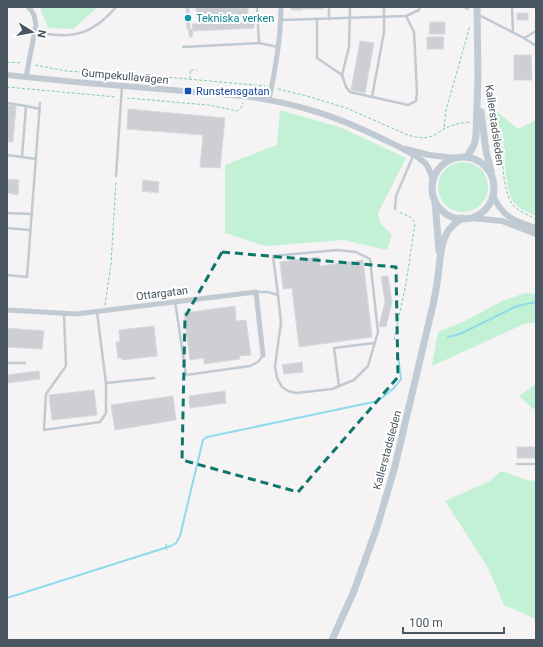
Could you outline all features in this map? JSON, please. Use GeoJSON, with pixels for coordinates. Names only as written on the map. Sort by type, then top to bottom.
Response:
{"type":"FeatureCollection","features":[{"type":"Feature","properties":{"kind":"main road","name":"Kallerstadsleden"},"geometry":{"type":"LineString","coordinates":[[467,157],[474,145],[476,136],[478,77],[477,7]]}},
{"type":"Feature","properties":{"kind":"main road","name":"Kallerstadsleden"},"geometry":{"type":"LineString","coordinates":[[478,77],[482,125],[492,177]]}},
{"type":"Feature","properties":{"kind":"main road"},"geometry":{"type":"LineString","coordinates":[[467,157],[482,163],[486,167],[492,177],[494,186],[493,196],[485,210],[471,218],[454,217],[446,213],[435,200],[433,181],[436,173],[447,161],[455,158],[467,157]]}},
{"type":"Feature","properties":{"kind":"main road","name":"Kallerstadsleden"},"geometry":{"type":"LineString","coordinates":[[435,200],[440,259]]}},
{"type":"Feature","properties":{"kind":"main road","name":"Kallerstadsleden"},"geometry":{"type":"LineString","coordinates":[[332,640],[354,591],[378,527],[394,470],[433,304],[444,239],[448,230],[462,218]]}},
{"type":"Feature","properties":{"kind":"street"},"geometry":{"type":"LineString","coordinates":[[26,77],[36,20],[28,7]]}},
{"type":"Feature","properties":{"kind":"street"},"geometry":{"type":"LineString","coordinates":[[269,100],[278,47],[281,7]]}},
{"type":"Feature","properties":{"kind":"street","name":"Gumpekullavägen"},"geometry":{"type":"LineString","coordinates":[[7,75],[244,96],[307,109],[351,124],[401,147],[426,164],[433,181]]}},
{"type":"Feature","properties":{"kind":"street","name":"Gumpekullavägen"},"geometry":{"type":"LineString","coordinates":[[401,147],[429,154],[455,158]]}},
{"type":"Feature","properties":{"kind":"street"},"geometry":{"type":"LineString","coordinates":[[493,196],[504,213],[536,228]]}},
{"type":"Feature","properties":{"kind":"street"},"geometry":{"type":"LineString","coordinates":[[471,218],[502,221],[536,234]]}},
{"type":"Feature","properties":{"kind":"street"},"geometry":{"type":"LineString","coordinates":[[256,292],[263,355]]}},
{"type":"Feature","properties":{"kind":"street","name":"Ottargatan"},"geometry":{"type":"LineString","coordinates":[[7,310],[76,314],[256,292]]}},
{"type":"Feature","properties":{"kind":"lane"},"geometry":{"type":"LineString","coordinates":[[35,32],[61,36],[75,35],[88,31],[99,24],[116,7]]}},
{"type":"Feature","properties":{"kind":"lane"},"geometry":{"type":"LineString","coordinates":[[257,7],[259,43]]}},
{"type":"Feature","properties":{"kind":"lane"},"geometry":{"type":"LineString","coordinates":[[329,7],[329,19]]}},
{"type":"Feature","properties":{"kind":"lane"},"geometry":{"type":"LineString","coordinates":[[350,7],[349,47],[342,75],[346,87],[350,92],[408,105],[416,101],[417,92],[414,32],[406,16]]}},
{"type":"Feature","properties":{"kind":"lane"},"geometry":{"type":"LineString","coordinates":[[372,97],[384,32],[384,7]]}},
{"type":"Feature","properties":{"kind":"lane"},"geometry":{"type":"LineString","coordinates":[[281,20],[406,16],[419,10],[420,7]]}},
{"type":"Feature","properties":{"kind":"lane"},"geometry":{"type":"LineString","coordinates":[[464,7],[468,9]]}},
{"type":"Feature","properties":{"kind":"lane"},"geometry":{"type":"LineString","coordinates":[[512,7],[513,33]]}},
{"type":"Feature","properties":{"kind":"lane"},"geometry":{"type":"LineString","coordinates":[[481,16],[524,38],[536,46]]}},
{"type":"Feature","properties":{"kind":"lane"},"geometry":{"type":"LineString","coordinates":[[317,19],[317,58],[342,75]]}},
{"type":"Feature","properties":{"kind":"lane"},"geometry":{"type":"LineString","coordinates":[[524,38],[536,31]]}},
{"type":"Feature","properties":{"kind":"lane"},"geometry":{"type":"LineString","coordinates":[[183,47],[259,43],[278,47]]}},
{"type":"Feature","properties":{"kind":"lane"},"geometry":{"type":"LineString","coordinates":[[116,176],[122,86]]}},
{"type":"Feature","properties":{"kind":"lane"},"geometry":{"type":"LineString","coordinates":[[7,103],[40,109]]}},
{"type":"Feature","properties":{"kind":"lane"},"geometry":{"type":"LineString","coordinates":[[7,275],[27,277],[40,103]]}},
{"type":"Feature","properties":{"kind":"lane"},"geometry":{"type":"LineString","coordinates":[[22,157],[26,106]]}},
{"type":"Feature","properties":{"kind":"lane"},"geometry":{"type":"LineString","coordinates":[[7,155],[36,159]]}},
{"type":"Feature","properties":{"kind":"lane"},"geometry":{"type":"LineString","coordinates":[[395,209],[396,196],[413,155]]}},
{"type":"Feature","properties":{"kind":"lane"},"geometry":{"type":"LineString","coordinates":[[7,213],[32,214]]}},
{"type":"Feature","properties":{"kind":"lane"},"geometry":{"type":"LineString","coordinates":[[7,228],[30,230]]}},
{"type":"Feature","properties":{"kind":"lane"},"geometry":{"type":"LineString","coordinates":[[338,250],[356,252],[370,259],[378,332],[374,343],[368,366],[354,380],[332,389],[296,393],[288,391],[282,387],[277,378],[275,366],[281,323],[273,256],[338,250]]}},
{"type":"Feature","properties":{"kind":"lane"},"geometry":{"type":"LineString","coordinates":[[256,292],[268,292],[278,295]]}},
{"type":"Feature","properties":{"kind":"lane"},"geometry":{"type":"LineString","coordinates":[[175,301],[186,375],[250,366],[258,362],[263,355]]}},
{"type":"Feature","properties":{"kind":"lane"},"geometry":{"type":"LineString","coordinates":[[64,313],[66,366],[46,394],[44,430],[100,422],[106,413],[106,383],[97,311]]}},
{"type":"Feature","properties":{"kind":"lane"},"geometry":{"type":"LineString","coordinates":[[340,386],[334,348],[374,343]]}},
{"type":"Feature","properties":{"kind":"lane"},"geometry":{"type":"LineString","coordinates":[[7,363],[25,363]]}},
{"type":"Feature","properties":{"kind":"lane"},"geometry":{"type":"LineString","coordinates":[[106,383],[154,378]]}},
{"type":"Feature","properties":{"kind":"lane"},"geometry":{"type":"LineString","coordinates":[[517,464],[536,464]]}},
{"type":"Feature","properties":{"kind":"path"},"geometry":{"type":"LineString","coordinates":[[470,25],[446,110],[444,128],[455,124],[471,122]]}},
{"type":"Feature","properties":{"kind":"path"},"geometry":{"type":"LineString","coordinates":[[190,79],[190,70],[197,70]]}},
{"type":"Feature","properties":{"kind":"path"},"geometry":{"type":"LineString","coordinates":[[7,87],[208,105],[237,111],[243,106],[244,96]]}},
{"type":"Feature","properties":{"kind":"path"},"geometry":{"type":"LineString","coordinates":[[486,122],[495,125],[499,129],[501,135],[506,190],[510,200],[520,210],[536,219]]}},
{"type":"Feature","properties":{"kind":"path"},"geometry":{"type":"LineString","coordinates":[[104,310],[112,264],[116,176]]}},
{"type":"Feature","properties":{"kind":"path"},"geometry":{"type":"LineString","coordinates":[[394,340],[406,284],[415,223],[413,218],[395,209]]}},
{"type":"Feature","properties":{"kind":"path"},"geometry":{"type":"LineString","coordinates":[[166,544],[167,550]]}},
{"type":"Feature","properties":{"kind":"highlighted area"},"geometry":{"type":"Polygon","coordinates":[[[222,252],[396,267],[398,377],[298,492],[182,460],[185,317],[222,252]]]}},
{"type":"Feature","properties":{"kind":"green space"},"geometry":{"type":"Polygon","coordinates":[[[40,7],[98,7],[73,29],[48,28],[40,7]]]}},
{"type":"Feature","properties":{"kind":"green space"},"geometry":{"type":"Polygon","coordinates":[[[280,110],[342,128],[406,158],[378,213],[380,223],[392,235],[387,250],[343,240],[265,246],[225,233],[225,165],[277,145],[280,110]]]}},
{"type":"Feature","properties":{"kind":"green space"},"geometry":{"type":"Polygon","coordinates":[[[495,110],[518,129],[536,120],[536,216],[518,206],[510,195],[506,178],[503,134],[500,128],[492,120],[486,118],[495,110]]]}},
{"type":"Feature","properties":{"kind":"green space"},"geometry":{"type":"Polygon","coordinates":[[[463,162],[477,166],[484,173],[488,187],[484,201],[477,208],[463,212],[449,208],[442,201],[438,187],[442,173],[449,166],[463,162]]]}},
{"type":"Feature","properties":{"kind":"green space"},"geometry":{"type":"Polygon","coordinates":[[[525,293],[536,294],[536,322],[524,324],[432,366],[438,332],[463,322],[502,301],[525,293]]]}},
{"type":"Feature","properties":{"kind":"green space"},"geometry":{"type":"Polygon","coordinates":[[[536,384],[536,409],[533,409],[519,396],[536,384]]]}},
{"type":"Feature","properties":{"kind":"green space"},"geometry":{"type":"Polygon","coordinates":[[[501,471],[530,481],[536,480],[536,619],[504,605],[487,566],[445,501],[490,481],[501,471]]]}},
{"type":"Feature","properties":{"kind":"building","name":"Tekniska verken"},"geometry":{"type":"Polygon","coordinates":[[[186,7],[189,7],[190,29],[192,29],[193,35],[191,38],[189,36],[189,29],[187,29],[186,7]]]}},
{"type":"Feature","properties":{"kind":"building"},"geometry":{"type":"Polygon","coordinates":[[[248,7],[248,17],[197,19],[196,8],[248,7]]]}},
{"type":"Feature","properties":{"kind":"building"},"geometry":{"type":"Polygon","coordinates":[[[291,7],[323,7],[323,9],[291,10],[291,7]]]}},
{"type":"Feature","properties":{"kind":"building"},"geometry":{"type":"Polygon","coordinates":[[[517,13],[528,13],[528,20],[517,20],[517,13]]]}},
{"type":"Feature","properties":{"kind":"building"},"geometry":{"type":"Polygon","coordinates":[[[254,21],[254,28],[193,31],[192,24],[254,21]]]}},
{"type":"Feature","properties":{"kind":"building"},"geometry":{"type":"Polygon","coordinates":[[[430,22],[445,22],[445,34],[429,34],[430,22]]]}},
{"type":"Feature","properties":{"kind":"building"},"geometry":{"type":"Polygon","coordinates":[[[427,37],[444,37],[443,49],[427,49],[427,37]]]}},
{"type":"Feature","properties":{"kind":"building"},"geometry":{"type":"Polygon","coordinates":[[[360,41],[374,43],[365,93],[351,90],[360,41]]]}},
{"type":"Feature","properties":{"kind":"building"},"geometry":{"type":"Polygon","coordinates":[[[514,55],[531,55],[532,80],[514,80],[514,55]]]}},
{"type":"Feature","properties":{"kind":"building"},"geometry":{"type":"Polygon","coordinates":[[[7,105],[16,106],[13,142],[7,142],[7,105]]]}},
{"type":"Feature","properties":{"kind":"building"},"geometry":{"type":"Polygon","coordinates":[[[128,109],[225,118],[220,168],[200,167],[203,135],[127,129],[128,109]]]}},
{"type":"Feature","properties":{"kind":"building"},"geometry":{"type":"Polygon","coordinates":[[[7,179],[19,180],[18,195],[7,193],[7,179]]]}},
{"type":"Feature","properties":{"kind":"building"},"geometry":{"type":"Polygon","coordinates":[[[143,180],[159,182],[158,193],[142,191],[143,180]]]}},
{"type":"Feature","properties":{"kind":"building"},"geometry":{"type":"Polygon","coordinates":[[[319,257],[320,266],[363,260],[372,337],[299,347],[292,288],[283,289],[280,262],[319,257]]]}},
{"type":"Feature","properties":{"kind":"building"},"geometry":{"type":"Polygon","coordinates":[[[388,276],[392,302],[386,327],[379,326],[385,302],[381,277],[388,276]]]}},
{"type":"Feature","properties":{"kind":"building"},"geometry":{"type":"Polygon","coordinates":[[[235,306],[236,321],[246,320],[251,355],[239,356],[240,359],[204,364],[204,358],[190,360],[184,313],[235,306]]]}},
{"type":"Feature","properties":{"kind":"building"},"geometry":{"type":"Polygon","coordinates":[[[154,326],[157,356],[122,360],[122,358],[118,358],[116,342],[120,342],[119,330],[154,326]]]}},
{"type":"Feature","properties":{"kind":"building"},"geometry":{"type":"Polygon","coordinates":[[[7,328],[44,331],[42,349],[7,347],[7,328]]]}},
{"type":"Feature","properties":{"kind":"building"},"geometry":{"type":"Polygon","coordinates":[[[302,362],[303,372],[284,374],[282,365],[302,362]]]}},
{"type":"Feature","properties":{"kind":"building"},"geometry":{"type":"Polygon","coordinates":[[[39,371],[40,379],[7,383],[7,375],[39,371]]]}},
{"type":"Feature","properties":{"kind":"building"},"geometry":{"type":"Polygon","coordinates":[[[94,390],[97,415],[52,420],[49,395],[94,390]]]}},
{"type":"Feature","properties":{"kind":"building"},"geometry":{"type":"Polygon","coordinates":[[[225,391],[226,403],[190,408],[189,396],[225,391]]]}},
{"type":"Feature","properties":{"kind":"building"},"geometry":{"type":"Polygon","coordinates":[[[173,396],[176,420],[115,430],[111,405],[173,396]]]}},
{"type":"Feature","properties":{"kind":"building"},"geometry":{"type":"Polygon","coordinates":[[[517,447],[536,447],[536,458],[517,458],[517,447]]]}},
{"type":"Feature","properties":{"kind":"waterway"},"geometry":{"type":"LineString","coordinates":[[448,337],[460,334],[517,306],[536,302]]}},
{"type":"Feature","properties":{"kind":"waterway"},"geometry":{"type":"LineString","coordinates":[[7,598],[171,546],[176,543],[180,536],[203,440],[207,437],[378,401],[394,388],[401,379],[398,356]]}},
{"type":"Feature","properties":{"kind":"place","name":"Tekniska verken"},"geometry":{"type":"Point","coordinates":[188,18]}},
{"type":"Feature","properties":{"kind":"place","name":"Runstensgatan"},"geometry":{"type":"Point","coordinates":[188,91]}}]}
